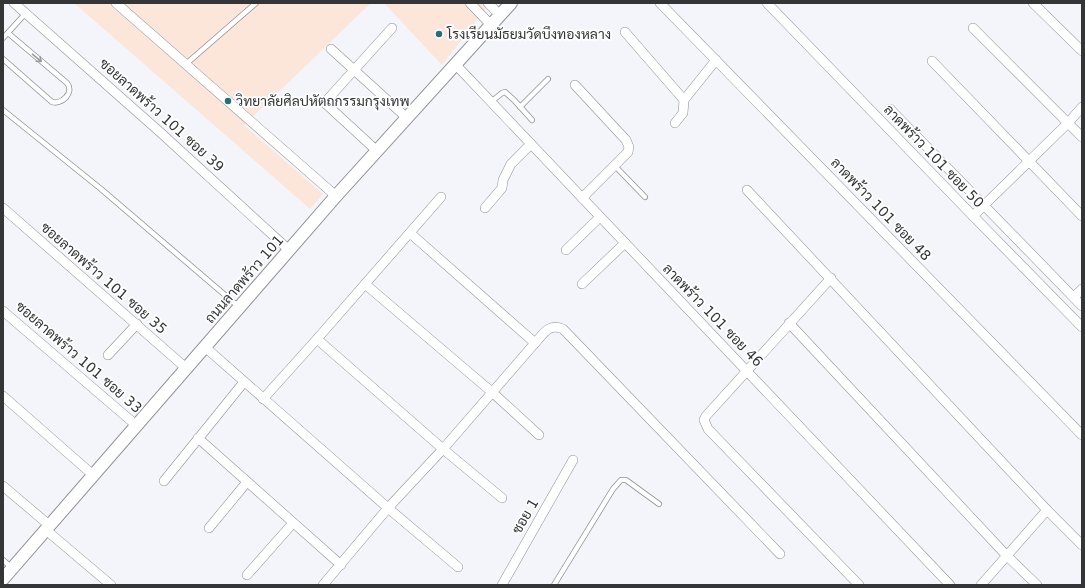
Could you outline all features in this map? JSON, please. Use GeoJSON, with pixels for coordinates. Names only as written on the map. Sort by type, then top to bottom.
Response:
{"type":"FeatureCollection","features":[{"type":"Feature","properties":{"kind":"street","name":"ซอยลาดพร้าว 101 ซอย 39"},"geometry":{"type":"LineString","coordinates":[[14,3],[172,143],[289,250]]}},
{"type":"Feature","properties":{"kind":"street"},"geometry":{"type":"LineString","coordinates":[[116,3],[336,196]]}},
{"type":"Feature","properties":{"kind":"street"},"geometry":{"type":"LineString","coordinates":[[470,3],[491,25]]}},
{"type":"Feature","properties":{"kind":"street"},"geometry":{"type":"LineString","coordinates":[[488,3],[500,15]]}},
{"type":"Feature","properties":{"kind":"street","name":"ถนนลาดพร้าว 101"},"geometry":{"type":"LineString","coordinates":[[3,579],[8,564],[48,528],[336,196],[511,3]]}},
{"type":"Feature","properties":{"kind":"street","name":"ลาดพร้าว 101 ซอย 48"},"geometry":{"type":"LineString","coordinates":[[660,3],[1082,435]]}},
{"type":"Feature","properties":{"kind":"street","name":"ลาดพร้าว 101 ซอย 50"},"geometry":{"type":"LineString","coordinates":[[767,3],[1082,327]]}},
{"type":"Feature","properties":{"kind":"street"},"geometry":{"type":"LineString","coordinates":[[1032,3],[1082,51]]}},
{"type":"Feature","properties":{"kind":"street"},"geometry":{"type":"LineString","coordinates":[[377,151],[326,104],[327,100],[392,28]]}},
{"type":"Feature","properties":{"kind":"street"},"geometry":{"type":"LineString","coordinates":[[973,28],[1082,137]]}},
{"type":"Feature","properties":{"kind":"street"},"geometry":{"type":"LineString","coordinates":[[625,32],[684,100]]}},
{"type":"Feature","properties":{"kind":"street"},"geometry":{"type":"LineString","coordinates":[[331,49],[407,118]]}},
{"type":"Feature","properties":{"kind":"street"},"geometry":{"type":"LineString","coordinates":[[675,123],[684,113],[684,100],[716,60]]}},
{"type":"Feature","properties":{"kind":"street"},"geometry":{"type":"LineString","coordinates":[[932,61],[1082,216]]}},
{"type":"Feature","properties":{"kind":"street","name":"ลาดพร้าว 101 ซอย 46"},"geometry":{"type":"LineString","coordinates":[[456,64],[950,585]]}},
{"type":"Feature","properties":{"kind":"street"},"geometry":{"type":"LineString","coordinates":[[575,85],[629,145],[628,152],[582,198]]}},
{"type":"Feature","properties":{"kind":"street"},"geometry":{"type":"LineString","coordinates":[[973,216],[1068,123],[1082,107]]}},
{"type":"Feature","properties":{"kind":"street"},"geometry":{"type":"LineString","coordinates":[[890,109],[1082,306]]}},
{"type":"Feature","properties":{"kind":"street"},"geometry":{"type":"LineString","coordinates":[[485,208],[502,188],[503,180],[510,164],[531,144]]}},
{"type":"Feature","properties":{"kind":"street"},"geometry":{"type":"LineString","coordinates":[[747,190],[1047,510],[1082,545]]}},
{"type":"Feature","properties":{"kind":"street"},"geometry":{"type":"LineString","coordinates":[[263,399],[441,197]]}},
{"type":"Feature","properties":{"kind":"street","name":"ซอยลาดพร้าว 101 ซอย 35"},"geometry":{"type":"LineString","coordinates":[[3,208],[186,368]]}},
{"type":"Feature","properties":{"kind":"street"},"geometry":{"type":"LineString","coordinates":[[566,250],[600,217]]}},
{"type":"Feature","properties":{"kind":"street"},"geometry":{"type":"LineString","coordinates":[[410,233],[535,343]]}},
{"type":"Feature","properties":{"kind":"street"},"geometry":{"type":"LineString","coordinates":[[582,284],[625,243]]}},
{"type":"Feature","properties":{"kind":"street"},"geometry":{"type":"LineString","coordinates":[[831,278],[746,370],[704,420],[708,429],[859,585]]}},
{"type":"Feature","properties":{"kind":"street"},"geometry":{"type":"LineString","coordinates":[[365,284],[493,393],[539,435]]}},
{"type":"Feature","properties":{"kind":"street"},"geometry":{"type":"LineString","coordinates":[[1074,297],[1082,289]]}},
{"type":"Feature","properties":{"kind":"street","name":"ซอยลาดพร้าว 101 ซอย 33"},"geometry":{"type":"LineString","coordinates":[[3,311],[136,425]]}},
{"type":"Feature","properties":{"kind":"street"},"geometry":{"type":"LineString","coordinates":[[789,323],[1007,556],[1037,585]]}},
{"type":"Feature","properties":{"kind":"street"},"geometry":{"type":"LineString","coordinates":[[108,355],[137,324]]}},
{"type":"Feature","properties":{"kind":"street"},"geometry":{"type":"LineString","coordinates":[[323,585],[388,508],[493,393],[535,343],[550,327],[557,326],[563,328],[780,554]]}},
{"type":"Feature","properties":{"kind":"street"},"geometry":{"type":"LineString","coordinates":[[317,339],[443,449],[502,498]]}},
{"type":"Feature","properties":{"kind":"street"},"geometry":{"type":"LineString","coordinates":[[205,347],[388,508],[458,567]]}},
{"type":"Feature","properties":{"kind":"street"},"geometry":{"type":"LineString","coordinates":[[164,480],[244,382]]}},
{"type":"Feature","properties":{"kind":"street"},"geometry":{"type":"LineString","coordinates":[[3,396],[93,475]]}},
{"type":"Feature","properties":{"kind":"street"},"geometry":{"type":"LineString","coordinates":[[198,438],[341,565]]}},
{"type":"Feature","properties":{"kind":"street","name":"ซอย 1"},"geometry":{"type":"LineString","coordinates":[[502,585],[573,460]]}},
{"type":"Feature","properties":{"kind":"street"},"geometry":{"type":"LineString","coordinates":[[209,528],[247,482]]}},
{"type":"Feature","properties":{"kind":"street"},"geometry":{"type":"LineString","coordinates":[[3,486],[111,585]]}},
{"type":"Feature","properties":{"kind":"street"},"geometry":{"type":"LineString","coordinates":[[980,585],[1047,510]]}},
{"type":"Feature","properties":{"kind":"street"},"geometry":{"type":"LineString","coordinates":[[247,575],[294,523]]}},
{"type":"Feature","properties":{"kind":"lane"},"geometry":{"type":"LineString","coordinates":[[186,64],[256,3]]}},
{"type":"Feature","properties":{"kind":"lane"},"geometry":{"type":"LineString","coordinates":[[3,38],[26,13]]}},
{"type":"Feature","properties":{"kind":"lane"},"geometry":{"type":"LineString","coordinates":[[3,59],[52,102],[61,102],[70,92],[67,83],[8,33]]}},
{"type":"Feature","properties":{"kind":"lane"},"geometry":{"type":"LineString","coordinates":[[520,107],[548,79]]}},
{"type":"Feature","properties":{"kind":"lane"},"geometry":{"type":"LineString","coordinates":[[491,102],[505,92],[532,120]]}},
{"type":"Feature","properties":{"kind":"lane"},"geometry":{"type":"LineString","coordinates":[[3,110],[101,189],[239,307]]}},
{"type":"Feature","properties":{"kind":"lane"},"geometry":{"type":"LineString","coordinates":[[614,165],[646,197]]}},
{"type":"Feature","properties":{"kind":"lane"},"geometry":{"type":"LineString","coordinates":[[554,585],[613,489],[621,480],[626,480],[659,504]]}},
{"type":"Feature","properties":{"kind":"shaded area","name":"วิทยาลัยศิลปหัตถกรรมกรุงเทพ"},"geometry":{"type":"Polygon","coordinates":[[[74,3],[371,3],[244,125],[323,194],[310,209],[74,3]]]}},
{"type":"Feature","properties":{"kind":"shaded area","name":"โรงเรียนมัธยมวัดบึงทองหลาง"},"geometry":{"type":"Polygon","coordinates":[[[384,3],[490,3],[442,65],[384,3]]]}},
{"type":"Feature","properties":{"kind":"place","name":"โรงเรียนมัธยมวัดบึงทองหลาง"},"geometry":{"type":"Point","coordinates":[439,34]}},
{"type":"Feature","properties":{"kind":"place","name":"วิทยาลัยศิลปหัตถกรรมกรุงเทพ"},"geometry":{"type":"Point","coordinates":[228,101]}}]}
